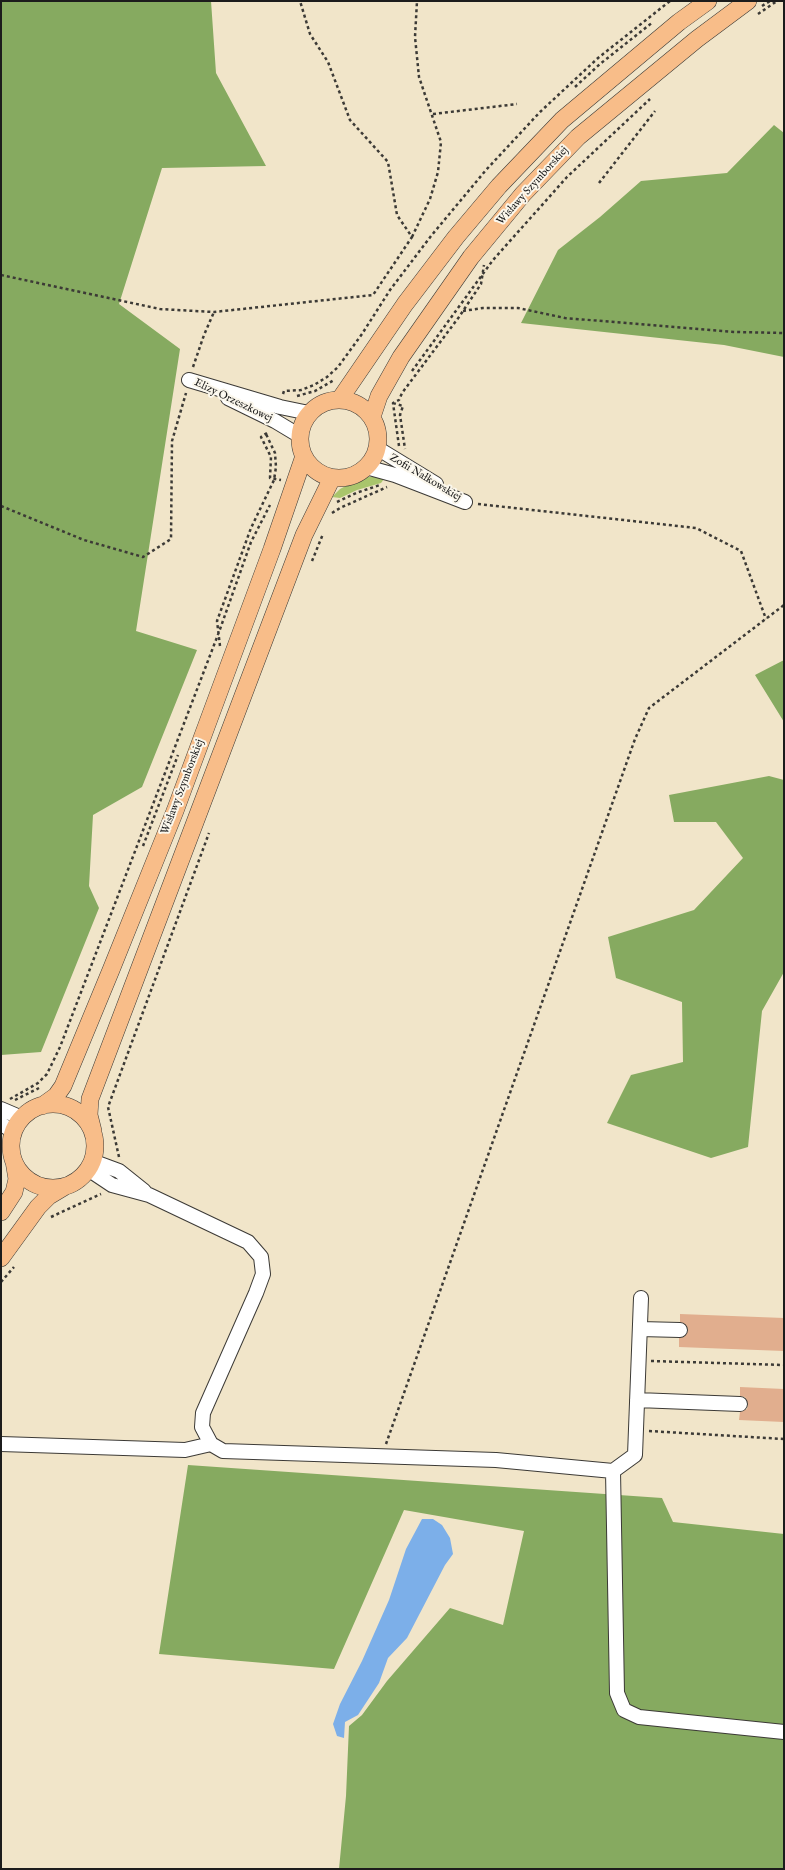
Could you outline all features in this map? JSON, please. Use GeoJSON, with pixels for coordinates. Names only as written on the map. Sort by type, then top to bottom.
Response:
{"type":"FeatureCollection","features":[{"type":"Feature","properties":{"kind":"main road"},"geometry":{"type":"LineString","coordinates":[[340,399],[405,304],[456,237],[499,186],[562,120],[679,22],[708,1]]}},
{"type":"Feature","properties":{"kind":"main road","name":"Wisławy Szymborskiej"},"geometry":{"type":"LineString","coordinates":[[372,417],[379,396],[404,351],[471,258],[523,194],[578,137],[697,38],[754,9]]}},
{"type":"Feature","properties":{"kind":"main road"},"geometry":{"type":"LineString","coordinates":[[340,399],[347,400],[361,406],[372,417],[378,438],[377,448],[373,459],[366,467],[356,474],[344,478],[332,478],[315,470],[304,456],[300,446],[300,436],[302,424],[309,413],[317,406],[328,401],[340,399]]}},
{"type":"Feature","properties":{"kind":"main road","name":"Wisławy Szymborskiej"},"geometry":{"type":"LineString","coordinates":[[42,1106],[56,1096],[63,1086],[111,970],[175,811],[269,557],[304,456]]}},
{"type":"Feature","properties":{"kind":"main road"},"geometry":{"type":"LineString","coordinates":[[8,1261],[38,1207],[48,1196],[76,1181],[90,1165],[95,1152],[93,1131],[89,1115],[90,1099],[304,535],[332,478]]}},
{"type":"Feature","properties":{"kind":"main road"},"geometry":{"type":"LineString","coordinates":[[1,1212],[14,1192],[17,1179],[12,1146],[12,1124],[34,1108],[57,1104],[72,1108],[84,1118],[93,1131]]}},
{"type":"Feature","properties":{"kind":"main road"},"geometry":{"type":"LineString","coordinates":[[14,1161],[22,1174],[34,1183],[49,1188],[64,1187]]}},
{"type":"Feature","properties":{"kind":"street","name":"Elizy Orzeszkowej"},"geometry":{"type":"LineString","coordinates":[[189,380],[280,407],[309,413]]}},
{"type":"Feature","properties":{"kind":"street","name":"Elizy Orzeszkowej"},"geometry":{"type":"LineString","coordinates":[[189,380],[275,421],[300,436]]}},
{"type":"Feature","properties":{"kind":"street","name":"Zofii Nałkowskiej"},"geometry":{"type":"LineString","coordinates":[[377,448],[465,502]]}},
{"type":"Feature","properties":{"kind":"street","name":"Zofii Nałkowskiej"},"geometry":{"type":"LineString","coordinates":[[366,467],[395,475],[465,502]]}},
{"type":"Feature","properties":{"kind":"street"},"geometry":{"type":"LineString","coordinates":[[5,1105],[12,1124]]}},
{"type":"Feature","properties":{"kind":"street"},"geometry":{"type":"LineString","coordinates":[[90,1165],[112,1185],[149,1195],[248,1242],[262,1257],[263,1274],[203,1413],[202,1427],[211,1444],[223,1451],[381,1458],[496,1460],[613,1471],[635,1455],[641,1298]]}},
{"type":"Feature","properties":{"kind":"street"},"geometry":{"type":"LineString","coordinates":[[640,1329],[680,1330]]}},
{"type":"Feature","properties":{"kind":"street"},"geometry":{"type":"LineString","coordinates":[[637,1400],[740,1404]]}},
{"type":"Feature","properties":{"kind":"street"},"geometry":{"type":"LineString","coordinates":[[1,1444],[185,1450],[211,1444]]}},
{"type":"Feature","properties":{"kind":"street"},"geometry":{"type":"LineString","coordinates":[[613,1471],[617,1693],[624,1710],[639,1717],[784,1732]]}},
{"type":"Feature","properties":{"kind":"path"},"geometry":{"type":"LineString","coordinates":[[300,1],[310,34],[328,62],[350,120],[388,162],[397,215],[412,237]]}},
{"type":"Feature","properties":{"kind":"path"},"geometry":{"type":"LineString","coordinates":[[1,275],[160,309],[214,312],[372,295],[412,237],[430,199],[438,172],[441,142],[433,114],[419,77],[415,37],[418,1]]}},
{"type":"Feature","properties":{"kind":"path"},"geometry":{"type":"LineString","coordinates":[[754,9],[770,1]]}},
{"type":"Feature","properties":{"kind":"path"},"geometry":{"type":"LineString","coordinates":[[754,9],[777,1]]}},
{"type":"Feature","properties":{"kind":"path"},"geometry":{"type":"LineString","coordinates":[[411,373],[483,273],[567,177],[652,97]]}},
{"type":"Feature","properties":{"kind":"path"},"geometry":{"type":"LineString","coordinates":[[433,114],[517,104]]}},
{"type":"Feature","properties":{"kind":"path"},"geometry":{"type":"LineString","coordinates":[[599,183],[655,111]]}},
{"type":"Feature","properties":{"kind":"path"},"geometry":{"type":"LineString","coordinates":[[393,403],[399,400],[402,393],[463,311],[481,284],[485,262]]}},
{"type":"Feature","properties":{"kind":"path"},"geometry":{"type":"LineString","coordinates":[[457,311],[482,308],[518,308],[565,318],[734,332],[784,334]]}},
{"type":"Feature","properties":{"kind":"path"},"geometry":{"type":"LineString","coordinates":[[1,506],[84,540],[144,557],[171,539],[172,441],[189,380],[204,335],[214,312]]}},
{"type":"Feature","properties":{"kind":"path"},"geometry":{"type":"LineString","coordinates":[[396,397],[393,403],[400,453]]}},
{"type":"Feature","properties":{"kind":"path"},"geometry":{"type":"LineString","coordinates":[[393,403],[403,406],[400,415],[405,446],[405,456]]}},
{"type":"Feature","properties":{"kind":"path"},"geometry":{"type":"LineString","coordinates":[[220,647],[217,621],[251,528],[274,480],[276,467],[275,453],[266,434],[261,437],[271,457],[270,478],[274,480],[275,486]]}},
{"type":"Feature","properties":{"kind":"path"},"geometry":{"type":"LineString","coordinates":[[330,519],[332,513],[340,508],[386,488],[391,482]]}},
{"type":"Feature","properties":{"kind":"path"},"geometry":{"type":"LineString","coordinates":[[334,505],[338,501],[356,492],[381,485]]}},
{"type":"Feature","properties":{"kind":"path"},"geometry":{"type":"LineString","coordinates":[[5,1105],[38,1083],[47,1074],[60,1047],[219,632],[251,542],[273,498]]}},
{"type":"Feature","properties":{"kind":"path"},"geometry":{"type":"LineString","coordinates":[[465,502],[696,528],[741,551],[766,619]]}},
{"type":"Feature","properties":{"kind":"path"},"geometry":{"type":"LineString","coordinates":[[310,566],[324,530]]}},
{"type":"Feature","properties":{"kind":"path"},"geometry":{"type":"LineString","coordinates":[[381,1458],[638,732],[649,708],[784,605]]}},
{"type":"Feature","properties":{"kind":"path"},"geometry":{"type":"LineString","coordinates":[[142,847],[180,750]]}},
{"type":"Feature","properties":{"kind":"path"},"geometry":{"type":"LineString","coordinates":[[120,1160],[108,1107],[209,832]]}},
{"type":"Feature","properties":{"kind":"path"},"geometry":{"type":"LineString","coordinates":[[63,1050],[69,1036]]}},
{"type":"Feature","properties":{"kind":"path"},"geometry":{"type":"LineString","coordinates":[[5,1105],[42,1086]]}},
{"type":"Feature","properties":{"kind":"path"},"geometry":{"type":"LineString","coordinates":[[47,1222],[52,1216],[104,1192]]}},
{"type":"Feature","properties":{"kind":"path"},"geometry":{"type":"LineString","coordinates":[[1,1282],[8,1261]]}},
{"type":"Feature","properties":{"kind":"path"},"geometry":{"type":"LineString","coordinates":[[639,1360],[784,1365]]}},
{"type":"Feature","properties":{"kind":"path"},"geometry":{"type":"LineString","coordinates":[[636,1431],[784,1439]]}},
{"type":"Feature","properties":{"kind":"green space"},"geometry":{"type":"Polygon","coordinates":[[[1,1],[211,1],[216,73],[266,166],[162,168],[119,304],[180,349],[136,631],[197,650],[142,787],[93,815],[89,886],[99,908],[41,1052],[1,1055],[1,1]]]}},
{"type":"Feature","properties":{"kind":"green space"},"geometry":{"type":"Polygon","coordinates":[[[774,125],[784,133],[784,357],[724,345],[521,323],[558,250],[600,217],[641,181],[727,173],[774,125]]]}},
{"type":"Feature","properties":{"kind":"green space"},"geometry":{"type":"Polygon","coordinates":[[[363,477],[376,477],[384,479],[381,483],[357,490],[340,498],[332,497],[340,489],[363,477]]]}},
{"type":"Feature","properties":{"kind":"green space"},"geometry":{"type":"Polygon","coordinates":[[[784,660],[784,722],[755,675],[784,660]]]}},
{"type":"Feature","properties":{"kind":"green space"},"geometry":{"type":"Polygon","coordinates":[[[769,776],[784,780],[784,972],[762,1011],[748,1147],[711,1158],[607,1123],[631,1075],[683,1062],[682,1002],[616,978],[608,937],[694,910],[743,858],[716,822],[674,822],[669,795],[769,776]]]}},
{"type":"Feature","properties":{"kind":"green space"},"geometry":{"type":"Polygon","coordinates":[[[188,1465],[662,1498],[673,1522],[784,1534],[784,1869],[339,1869],[346,1796],[349,1726],[362,1715],[387,1681],[450,1608],[503,1625],[524,1531],[404,1510],[334,1669],[159,1654],[188,1465]]]}},
{"type":"Feature","properties":{"kind":"water"},"geometry":{"type":"Polygon","coordinates":[[[422,1519],[433,1519],[442,1525],[450,1538],[453,1554],[445,1565],[407,1638],[388,1658],[379,1683],[358,1715],[345,1722],[344,1738],[337,1736],[333,1724],[340,1704],[362,1661],[389,1600],[406,1549],[422,1519]]]}},
{"type":"Feature","properties":{"kind":"building"},"geometry":{"type":"Polygon","coordinates":[[[680,1314],[784,1318],[784,1351],[679,1347],[679,1338],[684,1337],[688,1331],[687,1326],[680,1322],[680,1314]]]}},
{"type":"Feature","properties":{"kind":"building"},"geometry":{"type":"Polygon","coordinates":[[[740,1387],[784,1389],[784,1422],[739,1420],[740,1412],[747,1409],[748,1404],[745,1397],[740,1396],[740,1387]]]}}]}
